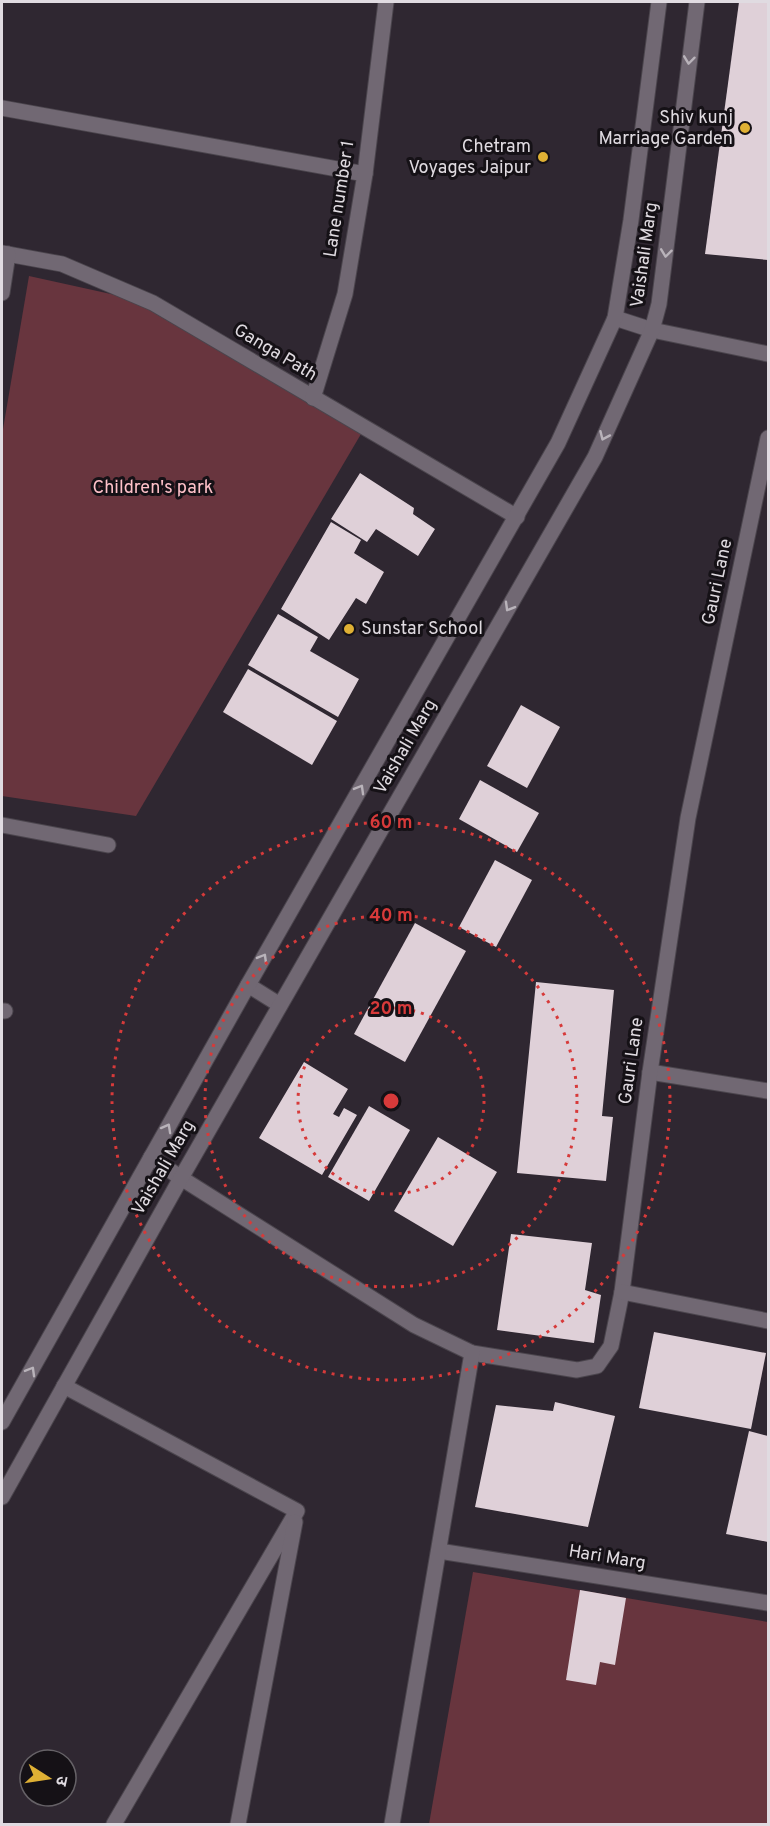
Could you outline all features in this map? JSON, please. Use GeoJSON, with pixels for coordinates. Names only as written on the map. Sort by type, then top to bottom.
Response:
{"type":"FeatureCollection","features":[{"type":"Feature","properties":{"kind":"street","name":"Lane number 1"},"geometry":{"type":"LineString","coordinates":[[313,398],[345,294],[365,174],[386,2]]}},
{"type":"Feature","properties":{"kind":"street","name":"Vaishali Marg"},"geometry":{"type":"LineString","coordinates":[[2,1422],[248,985],[558,443],[615,318],[631,220],[659,2]]}},
{"type":"Feature","properties":{"kind":"street","name":"Vaishali Marg"},"geometry":{"type":"LineString","coordinates":[[2,1497],[181,1178],[595,457],[652,330],[659,304],[697,2]]}},
{"type":"Feature","properties":{"kind":"street"},"geometry":{"type":"LineString","coordinates":[[2,108],[365,174]]}},
{"type":"Feature","properties":{"kind":"street"},"geometry":{"type":"LineString","coordinates":[[2,293],[5,254]]}},
{"type":"Feature","properties":{"kind":"street","name":"Ganga Path"},"geometry":{"type":"LineString","coordinates":[[5,254],[62,264],[153,303],[517,517]]}},
{"type":"Feature","properties":{"kind":"street"},"geometry":{"type":"LineString","coordinates":[[615,318],[652,330],[768,354]]}},
{"type":"Feature","properties":{"kind":"street","name":"Gauri Lane"},"geometry":{"type":"LineString","coordinates":[[151,1157],[414,1325],[472,1353],[577,1370],[597,1366],[611,1346],[622,1293],[650,1072],[688,818],[768,438]]}},
{"type":"Feature","properties":{"kind":"street"},"geometry":{"type":"LineString","coordinates":[[2,825],[108,845]]}},
{"type":"Feature","properties":{"kind":"street"},"geometry":{"type":"LineString","coordinates":[[248,985],[280,1005]]}},
{"type":"Feature","properties":{"kind":"street"},"geometry":{"type":"LineString","coordinates":[[650,1072],[768,1091]]}},
{"type":"Feature","properties":{"kind":"street"},"geometry":{"type":"LineString","coordinates":[[622,1293],[768,1321]]}},
{"type":"Feature","properties":{"kind":"street"},"geometry":{"type":"LineString","coordinates":[[392,1824],[472,1353]]}},
{"type":"Feature","properties":{"kind":"street"},"geometry":{"type":"LineString","coordinates":[[64,1386],[297,1511]]}},
{"type":"Feature","properties":{"kind":"street"},"geometry":{"type":"LineString","coordinates":[[114,1824],[297,1511]]}},
{"type":"Feature","properties":{"kind":"street"},"geometry":{"type":"LineString","coordinates":[[238,1824],[297,1511]]}},
{"type":"Feature","properties":{"kind":"street","name":"Hari Marg"},"geometry":{"type":"LineString","coordinates":[[439,1551],[768,1603]]}},
{"type":"Feature","properties":{"kind":"green space","name":"Children's park"},"geometry":{"type":"Polygon","coordinates":[[[29,276],[129,298],[361,434],[136,816],[2,796],[2,435],[29,276]]]}},
{"type":"Feature","properties":{"kind":"green space"},"geometry":{"type":"Polygon","coordinates":[[[473,1572],[768,1622],[768,1824],[429,1824],[473,1572]]]}},
{"type":"Feature","properties":{"kind":"building","name":"Shiv kunj Marriage Garden"},"geometry":{"type":"Polygon","coordinates":[[[739,2],[768,2],[768,260],[705,254],[739,2]]]}},
{"type":"Feature","properties":{"kind":"building"},"geometry":{"type":"Polygon","coordinates":[[[360,473],[414,508],[413,514],[435,529],[418,556],[376,529],[367,542],[331,519],[360,473]]]}},
{"type":"Feature","properties":{"kind":"building"},"geometry":{"type":"Polygon","coordinates":[[[331,522],[361,540],[354,553],[384,572],[366,604],[356,598],[329,640],[281,609],[331,522]]]}},
{"type":"Feature","properties":{"kind":"building"},"geometry":{"type":"Polygon","coordinates":[[[278,614],[318,637],[310,651],[359,679],[338,717],[248,665],[278,614]]]}},
{"type":"Feature","properties":{"kind":"building"},"geometry":{"type":"Polygon","coordinates":[[[248,669],[337,721],[312,765],[223,712],[248,669]]]}},
{"type":"Feature","properties":{"kind":"building"},"geometry":{"type":"Polygon","coordinates":[[[521,705],[560,727],[527,788],[487,766],[521,705]]]}},
{"type":"Feature","properties":{"kind":"building"},"geometry":{"type":"Polygon","coordinates":[[[480,780],[539,813],[517,852],[459,819],[480,780]]]}},
{"type":"Feature","properties":{"kind":"building"},"geometry":{"type":"Polygon","coordinates":[[[495,860],[532,880],[496,947],[459,927],[495,860]]]}},
{"type":"Feature","properties":{"kind":"building"},"geometry":{"type":"Polygon","coordinates":[[[415,923],[466,951],[405,1062],[354,1034],[415,923]]]}},
{"type":"Feature","properties":{"kind":"building"},"geometry":{"type":"Polygon","coordinates":[[[536,982],[614,990],[602,1116],[613,1117],[606,1181],[517,1173],[536,982]]]}},
{"type":"Feature","properties":{"kind":"building"},"geometry":{"type":"Polygon","coordinates":[[[304,1062],[348,1089],[333,1114],[339,1117],[344,1108],[357,1115],[322,1175],[259,1138],[304,1062]]]}},
{"type":"Feature","properties":{"kind":"building"},"geometry":{"type":"Polygon","coordinates":[[[369,1106],[410,1130],[369,1201],[328,1177],[369,1106]]]}},
{"type":"Feature","properties":{"kind":"building"},"geometry":{"type":"Polygon","coordinates":[[[438,1137],[497,1172],[453,1246],[394,1211],[438,1137]]]}},
{"type":"Feature","properties":{"kind":"building"},"geometry":{"type":"Polygon","coordinates":[[[511,1234],[592,1243],[585,1290],[601,1295],[594,1343],[497,1330],[511,1234]]]}},
{"type":"Feature","properties":{"kind":"building"},"geometry":{"type":"Polygon","coordinates":[[[654,1332],[766,1353],[751,1429],[639,1408],[654,1332]]]}},
{"type":"Feature","properties":{"kind":"building"},"geometry":{"type":"Polygon","coordinates":[[[555,1402],[615,1416],[588,1527],[475,1507],[496,1405],[553,1411],[555,1402]]]}},
{"type":"Feature","properties":{"kind":"building"},"geometry":{"type":"Polygon","coordinates":[[[749,1431],[768,1436],[768,1542],[726,1534],[749,1431]]]}},
{"type":"Feature","properties":{"kind":"building"},"geometry":{"type":"Polygon","coordinates":[[[580,1590],[626,1598],[615,1665],[600,1662],[596,1685],[566,1680],[580,1590]]]}},
{"type":"Feature","properties":{"kind":"place","name":"Shiv kunj Marriage Garden"},"geometry":{"type":"Point","coordinates":[745,128]}},
{"type":"Feature","properties":{"kind":"place","name":"Chetram Voyages Jaipur"},"geometry":{"type":"Point","coordinates":[543,157]}},
{"type":"Feature","properties":{"kind":"place","name":"Sunstar School"},"geometry":{"type":"Point","coordinates":[349,629]}}]}
